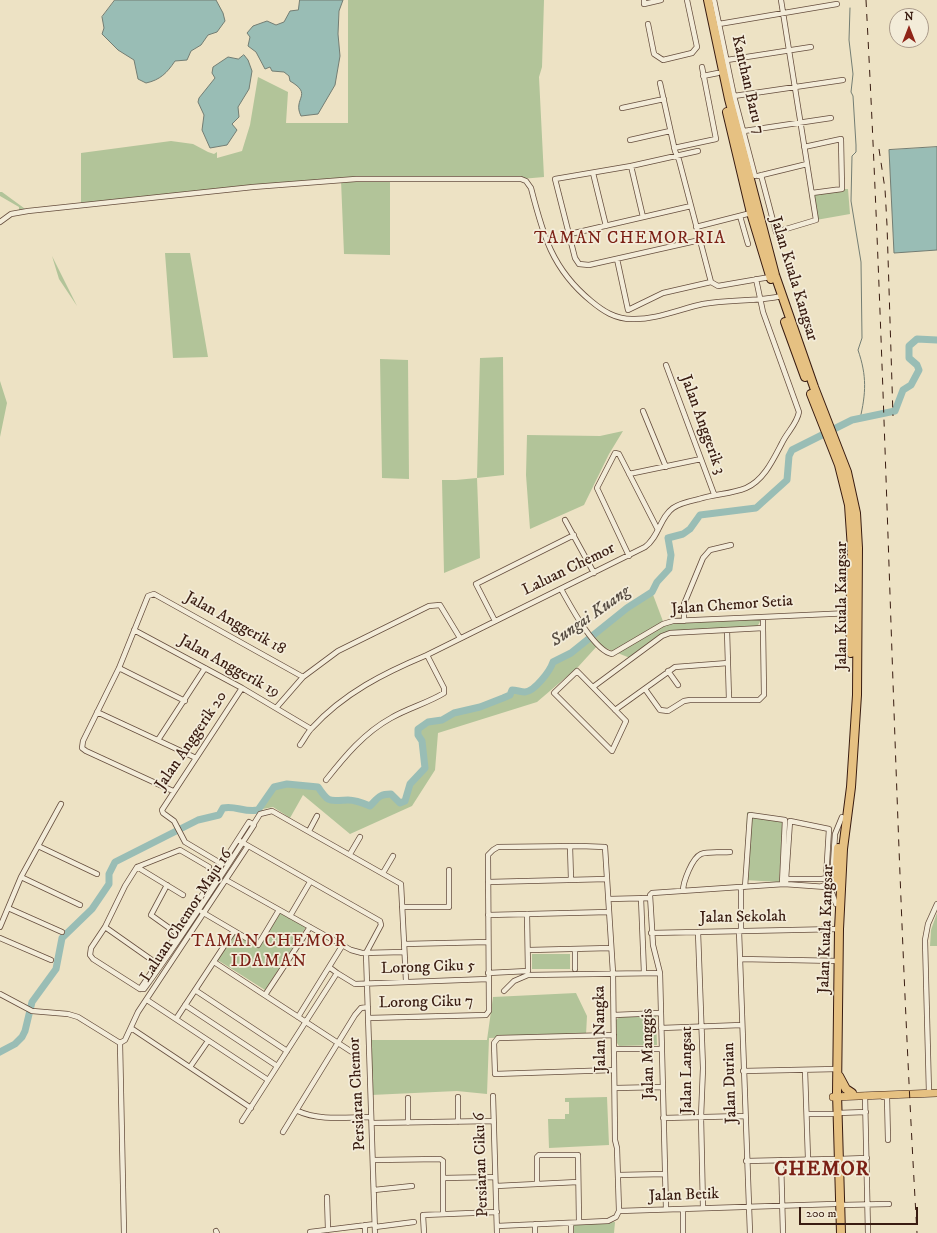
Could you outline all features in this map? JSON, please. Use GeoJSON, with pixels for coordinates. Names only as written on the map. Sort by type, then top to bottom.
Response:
{"type":"FeatureCollection","features":[{"type":"Feature","properties":{"kind":"highway","name":"Jalan Kuala Kangsar"},"geometry":{"type":"LineString","coordinates":[[703,0],[738,163],[751,213],[770,276],[830,437],[847,472],[856,513],[858,548],[853,613],[851,703],[847,777],[837,863],[836,904],[837,961],[835,1113],[838,1204],[841,1233]]}},
{"type":"Feature","properties":{"kind":"highway","name":"Jalan Kuala Kangsar"},"geometry":{"type":"LineString","coordinates":[[708,0],[729,99],[752,177],[779,297]]}},
{"type":"Feature","properties":{"kind":"highway"},"geometry":{"type":"LineString","coordinates":[[738,163],[742,165],[745,176],[752,177]]}},
{"type":"Feature","properties":{"kind":"highway"},"geometry":{"type":"LineString","coordinates":[[746,194],[748,191],[747,181],[752,177]]}},
{"type":"Feature","properties":{"kind":"highway","name":"Jalan Kuala Kangsar"},"geometry":{"type":"LineString","coordinates":[[837,929],[843,850],[854,746],[857,695],[853,613]]}},
{"type":"Feature","properties":{"kind":"highway"},"geometry":{"type":"LineString","coordinates":[[836,1070],[842,1084],[852,1093]]}},
{"type":"Feature","properties":{"kind":"highway","name":"Jalan Kuala Kangsar"},"geometry":{"type":"LineString","coordinates":[[836,1233],[838,1204]]}},
{"type":"Feature","properties":{"kind":"main road"},"geometry":{"type":"LineString","coordinates":[[835,1095],[852,1093],[865,1096]]}},
{"type":"Feature","properties":{"kind":"main road"},"geometry":{"type":"LineString","coordinates":[[835,1095],[865,1096],[937,1093]]}},
{"type":"Feature","properties":{"kind":"street"},"geometry":{"type":"LineString","coordinates":[[644,2],[661,0]]}},
{"type":"Feature","properties":{"kind":"street"},"geometry":{"type":"LineString","coordinates":[[648,24],[654,54],[663,60],[692,54],[697,47],[687,0]]}},
{"type":"Feature","properties":{"kind":"street","name":"Kanthan Baru 7"},"geometry":{"type":"LineString","coordinates":[[714,0],[734,96],[744,131],[752,177]]}},
{"type":"Feature","properties":{"kind":"street"},"geometry":{"type":"LineString","coordinates":[[761,175],[776,232],[816,220],[796,86],[781,0]]}},
{"type":"Feature","properties":{"kind":"street"},"geometry":{"type":"LineString","coordinates":[[719,24],[837,4]]}},
{"type":"Feature","properties":{"kind":"street"},"geometry":{"type":"LineString","coordinates":[[727,60],[811,47]]}},
{"type":"Feature","properties":{"kind":"street"},"geometry":{"type":"LineString","coordinates":[[674,148],[716,138],[702,67]]}},
{"type":"Feature","properties":{"kind":"street"},"geometry":{"type":"LineString","coordinates":[[703,76],[718,73]]}},
{"type":"Feature","properties":{"kind":"street"},"geometry":{"type":"LineString","coordinates":[[734,96],[843,80]]}},
{"type":"Feature","properties":{"kind":"street"},"geometry":{"type":"LineString","coordinates":[[660,83],[674,148],[711,282]]}},
{"type":"Feature","properties":{"kind":"street"},"geometry":{"type":"LineString","coordinates":[[622,108],[664,99]]}},
{"type":"Feature","properties":{"kind":"street"},"geometry":{"type":"LineString","coordinates":[[744,131],[831,118]]}},
{"type":"Feature","properties":{"kind":"street"},"geometry":{"type":"LineString","coordinates":[[630,140],[670,131]]}},
{"type":"Feature","properties":{"kind":"street"},"geometry":{"type":"LineString","coordinates":[[804,147],[841,139],[842,189],[812,193]]}},
{"type":"Feature","properties":{"kind":"street"},"geometry":{"type":"LineString","coordinates":[[698,151],[631,166],[555,179],[575,258],[579,264],[589,266],[700,240]]}},
{"type":"Feature","properties":{"kind":"street"},"geometry":{"type":"LineString","coordinates":[[752,177],[807,164]]}},
{"type":"Feature","properties":{"kind":"street"},"geometry":{"type":"LineString","coordinates":[[631,166],[643,217]]}},
{"type":"Feature","properties":{"kind":"street"},"geometry":{"type":"LineString","coordinates":[[593,173],[606,226]]}},
{"type":"Feature","properties":{"kind":"street"},"geometry":{"type":"LineString","coordinates":[[0,222],[11,214],[28,211],[276,185],[356,179],[521,179],[526,181],[531,188],[544,236],[560,268],[575,286],[608,314],[624,319],[640,319],[708,303],[734,299],[779,297]]}},
{"type":"Feature","properties":{"kind":"street"},"geometry":{"type":"LineString","coordinates":[[570,234],[691,206]]}},
{"type":"Feature","properties":{"kind":"street"},"geometry":{"type":"LineString","coordinates":[[696,227],[751,213]]}},
{"type":"Feature","properties":{"kind":"street"},"geometry":{"type":"LineString","coordinates":[[740,216],[748,244]]}},
{"type":"Feature","properties":{"kind":"street"},"geometry":{"type":"LineString","coordinates":[[616,259],[628,310],[668,292],[711,282],[718,286],[770,276]]}},
{"type":"Feature","properties":{"kind":"street"},"geometry":{"type":"LineString","coordinates":[[756,279],[760,299]]}},
{"type":"Feature","properties":{"kind":"street","name":"Laluan Chemor"},"geometry":{"type":"LineString","coordinates":[[300,745],[311,729],[343,699],[361,687],[398,667],[426,655],[495,620],[629,556],[652,542],[658,530],[673,508],[714,494],[746,488],[759,478],[773,461],[784,438],[797,421],[798,407],[760,299]]}},
{"type":"Feature","properties":{"kind":"street","name":"Jalan Anggerik 3"},"geometry":{"type":"LineString","coordinates":[[666,365],[714,494]]}},
{"type":"Feature","properties":{"kind":"street"},"geometry":{"type":"LineString","coordinates":[[643,411],[666,467]]}},
{"type":"Feature","properties":{"kind":"street"},"geometry":{"type":"LineString","coordinates":[[629,556],[597,488],[615,454],[619,454],[658,530]]}},
{"type":"Feature","properties":{"kind":"street"},"geometry":{"type":"LineString","coordinates":[[629,474],[701,459]]}},
{"type":"Feature","properties":{"kind":"street"},"geometry":{"type":"LineString","coordinates":[[565,520],[594,573]]}},
{"type":"Feature","properties":{"kind":"street"},"geometry":{"type":"LineString","coordinates":[[495,620],[476,584],[574,535]]}},
{"type":"Feature","properties":{"kind":"street"},"geometry":{"type":"LineString","coordinates":[[684,621],[684,604],[703,558],[710,550],[731,545]]}},
{"type":"Feature","properties":{"kind":"street","name":"Jalan Chemor Setia"},"geometry":{"type":"LineString","coordinates":[[561,589],[586,630],[604,650],[612,654],[663,624],[684,621],[853,613]]}},
{"type":"Feature","properties":{"kind":"street","name":"Jalan Anggerik 18"},"geometry":{"type":"LineString","coordinates":[[134,630],[148,596],[154,594],[303,677]]}},
{"type":"Feature","properties":{"kind":"street"},"geometry":{"type":"LineString","coordinates":[[276,708],[303,677],[349,645],[429,606],[440,605],[460,638]]}},
{"type":"Feature","properties":{"kind":"street"},"geometry":{"type":"LineString","coordinates":[[645,689],[660,710],[668,711],[684,701],[759,700],[764,695],[763,618]]}},
{"type":"Feature","properties":{"kind":"street"},"geometry":{"type":"LineString","coordinates":[[593,687],[662,636],[670,633],[763,628]]}},
{"type":"Feature","properties":{"kind":"street"},"geometry":{"type":"LineString","coordinates":[[134,630],[119,668],[83,741],[82,748],[174,791]]}},
{"type":"Feature","properties":{"kind":"street","name":"Jalan Anggerik 19"},"geometry":{"type":"LineString","coordinates":[[134,630],[242,688],[311,729]]}},
{"type":"Feature","properties":{"kind":"street"},"geometry":{"type":"LineString","coordinates":[[727,630],[729,700]]}},
{"type":"Feature","properties":{"kind":"street"},"geometry":{"type":"LineString","coordinates":[[326,780],[345,757],[371,730],[391,718],[444,693],[444,688],[426,655]]}},
{"type":"Feature","properties":{"kind":"street"},"geometry":{"type":"LineString","coordinates":[[615,710],[668,671],[681,666],[728,663]]}},
{"type":"Feature","properties":{"kind":"street"},"geometry":{"type":"LineString","coordinates":[[119,668],[184,701]]}},
{"type":"Feature","properties":{"kind":"street"},"geometry":{"type":"LineString","coordinates":[[158,740],[205,668]]}},
{"type":"Feature","properties":{"kind":"street"},"geometry":{"type":"LineString","coordinates":[[577,670],[593,687],[626,721],[612,751],[554,694],[577,670]]}},
{"type":"Feature","properties":{"kind":"street"},"geometry":{"type":"LineString","coordinates":[[668,671],[678,685]]}},
{"type":"Feature","properties":{"kind":"street","name":"Jalan Anggerik 20"},"geometry":{"type":"LineString","coordinates":[[222,864],[190,846],[182,838],[174,821],[163,813],[163,807],[242,688]]}},
{"type":"Feature","properties":{"kind":"street"},"geometry":{"type":"LineString","coordinates":[[97,712],[196,758]]}},
{"type":"Feature","properties":{"kind":"street"},"geometry":{"type":"LineString","coordinates":[[0,927],[21,877],[61,804]]}},
{"type":"Feature","properties":{"kind":"street"},"geometry":{"type":"LineString","coordinates":[[196,909],[222,864],[260,814],[272,811],[401,884],[406,982]]}},
{"type":"Feature","properties":{"kind":"street","name":"Jalan Durian"},"geometry":{"type":"LineString","coordinates":[[750,1233],[743,1071],[740,932],[750,815],[785,820],[785,882]]}},
{"type":"Feature","properties":{"kind":"street"},"geometry":{"type":"LineString","coordinates":[[309,831],[318,816]]}},
{"type":"Feature","properties":{"kind":"street"},"geometry":{"type":"LineString","coordinates":[[822,886],[828,884],[832,880],[835,834],[842,817]]}},
{"type":"Feature","properties":{"kind":"street"},"geometry":{"type":"LineString","coordinates":[[609,899],[649,897],[652,893],[743,888],[785,882],[822,880],[826,878],[829,829],[790,820],[785,882]]}},
{"type":"Feature","properties":{"kind":"street"},"geometry":{"type":"LineString","coordinates":[[209,868],[180,850],[137,867],[125,886],[105,927],[89,951],[93,959],[140,989],[159,965],[196,909],[240,841],[249,822],[254,823]]}},
{"type":"Feature","properties":{"kind":"street"},"geometry":{"type":"LineString","coordinates":[[350,854],[360,837]]}},
{"type":"Feature","properties":{"kind":"street"},"geometry":{"type":"LineString","coordinates":[[240,841],[248,846]]}},
{"type":"Feature","properties":{"kind":"street"},"geometry":{"type":"LineString","coordinates":[[38,846],[98,874]]}},
{"type":"Feature","properties":{"kind":"street","name":"Laluan Chemor Maju 16"},"geometry":{"type":"LineString","coordinates":[[120,1043],[125,1040],[134,1019],[248,846],[380,921],[381,925],[366,953]]}},
{"type":"Feature","properties":{"kind":"street"},"geometry":{"type":"LineString","coordinates":[[488,979],[488,855],[493,850],[498,848],[570,846],[571,880]]}},
{"type":"Feature","properties":{"kind":"street","name":"Jalan Nangka"},"geometry":{"type":"LineString","coordinates":[[570,846],[605,847],[613,973],[615,1140],[617,1148],[619,1211]]}},
{"type":"Feature","properties":{"kind":"street"},"geometry":{"type":"LineString","coordinates":[[683,891],[683,884],[697,857],[702,854],[730,852]]}},
{"type":"Feature","properties":{"kind":"street"},"geometry":{"type":"LineString","coordinates":[[383,873],[393,856]]}},
{"type":"Feature","properties":{"kind":"street"},"geometry":{"type":"LineString","coordinates":[[137,867],[183,894]]}},
{"type":"Feature","properties":{"kind":"street"},"geometry":{"type":"LineString","coordinates":[[402,907],[449,906],[449,870]]}},
{"type":"Feature","properties":{"kind":"street"},"geometry":{"type":"LineString","coordinates":[[21,877],[80,906]]}},
{"type":"Feature","properties":{"kind":"street"},"geometry":{"type":"LineString","coordinates":[[488,882],[607,879]]}},
{"type":"Feature","properties":{"kind":"street"},"geometry":{"type":"LineString","coordinates":[[226,880],[351,950],[366,953],[404,952]]}},
{"type":"Feature","properties":{"kind":"street"},"geometry":{"type":"LineString","coordinates":[[822,880],[822,886]]}},
{"type":"Feature","properties":{"kind":"street"},"geometry":{"type":"LineString","coordinates":[[290,916],[310,882]]}},
{"type":"Feature","properties":{"kind":"street"},"geometry":{"type":"LineString","coordinates":[[785,882],[822,886],[830,890],[836,904]]}},
{"type":"Feature","properties":{"kind":"street"},"geometry":{"type":"LineString","coordinates":[[167,885],[151,915],[179,935]]}},
{"type":"Feature","properties":{"kind":"street","name":"Jalan Manggis"},"geometry":{"type":"LineString","coordinates":[[649,897],[651,933],[660,973],[666,1210]]}},
{"type":"Feature","properties":{"kind":"street"},"geometry":{"type":"LineString","coordinates":[[641,898],[644,973]]}},
{"type":"Feature","properties":{"kind":"street"},"geometry":{"type":"LineString","coordinates":[[929,1093],[925,940],[928,924],[937,904]]}},
{"type":"Feature","properties":{"kind":"street"},"geometry":{"type":"LineString","coordinates":[[8,908],[62,932]]}},
{"type":"Feature","properties":{"kind":"street"},"geometry":{"type":"LineString","coordinates":[[196,909],[258,945],[279,910]]}},
{"type":"Feature","properties":{"kind":"street"},"geometry":{"type":"LineString","coordinates":[[488,915],[609,912]]}},
{"type":"Feature","properties":{"kind":"street"},"geometry":{"type":"LineString","coordinates":[[488,973],[528,971],[529,950],[527,914]]}},
{"type":"Feature","properties":{"kind":"street"},"geometry":{"type":"LineString","coordinates":[[105,927],[159,965]]}},
{"type":"Feature","properties":{"kind":"street"},"geometry":{"type":"LineString","coordinates":[[265,995],[310,927]]}},
{"type":"Feature","properties":{"kind":"street","name":"Jalan Sekolah"},"geometry":{"type":"LineString","coordinates":[[651,933],[837,929]]}},
{"type":"Feature","properties":{"kind":"street"},"geometry":{"type":"LineString","coordinates":[[176,1019],[234,930]]}},
{"type":"Feature","properties":{"kind":"street","name":"Jalan Langsat"},"geometry":{"type":"LineString","coordinates":[[698,932],[704,1208]]}},
{"type":"Feature","properties":{"kind":"street"},"geometry":{"type":"LineString","coordinates":[[0,938],[51,960]]}},
{"type":"Feature","properties":{"kind":"street"},"geometry":{"type":"LineString","coordinates":[[404,944],[488,942]]}},
{"type":"Feature","properties":{"kind":"street"},"geometry":{"type":"LineString","coordinates":[[298,1017],[342,946]]}},
{"type":"Feature","properties":{"kind":"street"},"geometry":{"type":"LineString","coordinates":[[529,950],[612,948]]}},
{"type":"Feature","properties":{"kind":"street"},"geometry":{"type":"LineString","coordinates":[[575,949],[575,969]]}},
{"type":"Feature","properties":{"kind":"street","name":"Persiaran Chemor"},"geometry":{"type":"LineString","coordinates":[[366,953],[371,1117],[374,1160],[375,1233]]}},
{"type":"Feature","properties":{"kind":"street"},"geometry":{"type":"LineString","coordinates":[[740,959],[837,961]]}},
{"type":"Feature","properties":{"kind":"street"},"geometry":{"type":"LineString","coordinates":[[214,962],[358,1056]]}},
{"type":"Feature","properties":{"kind":"street","name":"Lorong Ciku 5"},"geometry":{"type":"LineString","coordinates":[[329,967],[352,983],[488,979]]}},
{"type":"Feature","properties":{"kind":"street"},"geometry":{"type":"LineString","coordinates":[[242,1121],[337,973]]}},
{"type":"Feature","properties":{"kind":"street"},"geometry":{"type":"LineString","coordinates":[[504,991],[514,981],[528,975],[660,973]]}},
{"type":"Feature","properties":{"kind":"street","name":"Lorong Ciku 7"},"geometry":{"type":"LineString","coordinates":[[368,1018],[486,1015],[489,1011],[488,979]]}},
{"type":"Feature","properties":{"kind":"street"},"geometry":{"type":"LineString","coordinates":[[195,990],[287,1051]]}},
{"type":"Feature","properties":{"kind":"street"},"geometry":{"type":"LineString","coordinates":[[0,994],[32,1011],[68,1014],[78,1017],[120,1043],[124,1233]]}},
{"type":"Feature","properties":{"kind":"street"},"geometry":{"type":"LineString","coordinates":[[147,1000],[268,1080]]}},
{"type":"Feature","properties":{"kind":"street"},"geometry":{"type":"LineString","coordinates":[[185,1006],[277,1066]]}},
{"type":"Feature","properties":{"kind":"street"},"geometry":{"type":"LineString","coordinates":[[283,1132],[298,1111],[359,1010],[368,1007]]}},
{"type":"Feature","properties":{"kind":"street"},"geometry":{"type":"LineString","coordinates":[[614,1015],[661,1013]]}},
{"type":"Feature","properties":{"kind":"street"},"geometry":{"type":"LineString","coordinates":[[661,1028],[742,1025]]}},
{"type":"Feature","properties":{"kind":"street"},"geometry":{"type":"LineString","coordinates":[[131,1028],[251,1108]]}},
{"type":"Feature","properties":{"kind":"street"},"geometry":{"type":"LineString","coordinates":[[614,1035],[495,1040],[495,1074],[614,1070]]}},
{"type":"Feature","properties":{"kind":"street"},"geometry":{"type":"LineString","coordinates":[[190,1067],[208,1041]]}},
{"type":"Feature","properties":{"kind":"street"},"geometry":{"type":"LineString","coordinates":[[614,1049],[661,1049]]}},
{"type":"Feature","properties":{"kind":"street"},"geometry":{"type":"LineString","coordinates":[[805,1070],[808,1159]]}},
{"type":"Feature","properties":{"kind":"street"},"geometry":{"type":"LineString","coordinates":[[743,1071],[836,1070]]}},
{"type":"Feature","properties":{"kind":"street"},"geometry":{"type":"LineString","coordinates":[[615,1088],[663,1087]]}},
{"type":"Feature","properties":{"kind":"street","name":"Persiaran Ciku 6"},"geometry":{"type":"LineString","coordinates":[[493,1096],[497,1233]]}},
{"type":"Feature","properties":{"kind":"street"},"geometry":{"type":"LineString","coordinates":[[868,1233],[865,1096],[887,1097],[888,1140]]}},
{"type":"Feature","properties":{"kind":"street"},"geometry":{"type":"LineString","coordinates":[[458,1097],[458,1122]]}},
{"type":"Feature","properties":{"kind":"street"},"geometry":{"type":"LineString","coordinates":[[408,1098],[408,1123]]}},
{"type":"Feature","properties":{"kind":"street"},"geometry":{"type":"LineString","coordinates":[[298,1111],[312,1116],[371,1117]]}},
{"type":"Feature","properties":{"kind":"street"},"geometry":{"type":"LineString","coordinates":[[807,1114],[866,1112]]}},
{"type":"Feature","properties":{"kind":"street"},"geometry":{"type":"LineString","coordinates":[[663,1118],[745,1116]]}},
{"type":"Feature","properties":{"kind":"street"},"geometry":{"type":"LineString","coordinates":[[372,1123],[493,1121]]}},
{"type":"Feature","properties":{"kind":"street"},"geometry":{"type":"LineString","coordinates":[[537,1184],[537,1157],[539,1155],[578,1155],[579,1222]]}},
{"type":"Feature","properties":{"kind":"street"},"geometry":{"type":"LineString","coordinates":[[746,1161],[867,1158]]}},
{"type":"Feature","properties":{"kind":"street"},"geometry":{"type":"LineString","coordinates":[[374,1160],[440,1159],[443,1161],[443,1214]]}},
{"type":"Feature","properties":{"kind":"street"},"geometry":{"type":"LineString","coordinates":[[781,1160],[783,1233]]}},
{"type":"Feature","properties":{"kind":"street"},"geometry":{"type":"LineString","coordinates":[[618,1175],[665,1174]]}},
{"type":"Feature","properties":{"kind":"street"},"geometry":{"type":"LineString","coordinates":[[443,1178],[495,1177]]}},
{"type":"Feature","properties":{"kind":"street"},"geometry":{"type":"LineString","coordinates":[[496,1186],[578,1182]]}},
{"type":"Feature","properties":{"kind":"street"},"geometry":{"type":"LineString","coordinates":[[374,1190],[412,1186]]}},
{"type":"Feature","properties":{"kind":"street"},"geometry":{"type":"LineString","coordinates":[[327,1196],[328,1230]]}},
{"type":"Feature","properties":{"kind":"street","name":"Jalan Betik"},"geometry":{"type":"LineString","coordinates":[[619,1211],[838,1204],[889,1204]]}},
{"type":"Feature","properties":{"kind":"street"},"geometry":{"type":"LineString","coordinates":[[683,1209],[683,1233]]}},
{"type":"Feature","properties":{"kind":"street"},"geometry":{"type":"LineString","coordinates":[[497,1226],[608,1221],[616,1217],[619,1211]]}},
{"type":"Feature","properties":{"kind":"street"},"geometry":{"type":"LineString","coordinates":[[424,1233],[423,1215],[497,1212]]}},
{"type":"Feature","properties":{"kind":"street"},"geometry":{"type":"LineString","coordinates":[[310,1232],[365,1225],[375,1226],[414,1222]]}},
{"type":"Feature","properties":{"kind":"street"},"geometry":{"type":"LineString","coordinates":[[571,1223],[571,1233]]}},
{"type":"Feature","properties":{"kind":"street"},"geometry":{"type":"LineString","coordinates":[[535,1224],[535,1233]]}},
{"type":"Feature","properties":{"kind":"street"},"geometry":{"type":"LineString","coordinates":[[365,1225],[365,1233]]}},
{"type":"Feature","properties":{"kind":"green space"},"geometry":{"type":"Polygon","coordinates":[[[348,0],[544,0],[542,67],[539,77],[544,177],[521,179],[390,178],[390,255],[344,254],[341,180],[81,206],[81,153],[171,141],[193,144],[214,154],[217,152],[217,158],[242,151],[250,125],[258,77],[288,92],[286,123],[348,123],[348,0]]]}},
{"type":"Feature","properties":{"kind":"green space"},"geometry":{"type":"Polygon","coordinates":[[[848,189],[850,214],[816,220],[812,193],[848,189]]]}},
{"type":"Feature","properties":{"kind":"green space"},"geometry":{"type":"Polygon","coordinates":[[[0,192],[28,211],[19,212],[19,207],[0,196],[0,192]]]}},
{"type":"Feature","properties":{"kind":"green space"},"geometry":{"type":"Polygon","coordinates":[[[165,253],[190,253],[208,357],[173,358],[165,253]]]}},
{"type":"Feature","properties":{"kind":"green space"},"geometry":{"type":"Polygon","coordinates":[[[52,256],[77,306],[59,279],[52,256]]]}},
{"type":"Feature","properties":{"kind":"green space"},"geometry":{"type":"Polygon","coordinates":[[[503,357],[504,475],[477,478],[480,358],[503,357]]]}},
{"type":"Feature","properties":{"kind":"green space"},"geometry":{"type":"Polygon","coordinates":[[[380,359],[408,360],[409,479],[382,478],[380,359]]]}},
{"type":"Feature","properties":{"kind":"green space"},"geometry":{"type":"Polygon","coordinates":[[[0,381],[7,403],[0,437],[0,381]]]}},
{"type":"Feature","properties":{"kind":"green space"},"geometry":{"type":"Polygon","coordinates":[[[623,431],[609,454],[584,505],[530,529],[526,475],[527,435],[600,436],[623,431]]]}},
{"type":"Feature","properties":{"kind":"green space"},"geometry":{"type":"Polygon","coordinates":[[[477,478],[480,558],[444,573],[442,480],[477,478]]]}},
{"type":"Feature","properties":{"kind":"green space"},"geometry":{"type":"Polygon","coordinates":[[[652,592],[664,624],[762,618],[757,627],[670,632],[630,658],[598,645],[578,667],[537,702],[438,733],[435,770],[412,806],[350,834],[303,795],[290,818],[273,807],[258,810],[274,787],[287,784],[318,787],[325,797],[334,801],[351,800],[370,806],[379,797],[391,794],[400,803],[405,801],[410,784],[425,768],[422,741],[418,735],[418,729],[428,722],[442,720],[454,713],[480,707],[503,698],[510,695],[512,690],[525,692],[549,673],[553,662],[571,653],[627,608],[652,592]]]}},
{"type":"Feature","properties":{"kind":"green space"},"geometry":{"type":"Polygon","coordinates":[[[747,812],[783,818],[779,882],[744,880],[747,812]]]}},
{"type":"Feature","properties":{"kind":"green space"},"geometry":{"type":"Polygon","coordinates":[[[280,911],[306,927],[265,990],[216,959],[234,933],[258,947],[280,911]]]}},
{"type":"Feature","properties":{"kind":"green space"},"geometry":{"type":"Polygon","coordinates":[[[937,913],[937,946],[930,946],[931,930],[937,913]]]}},
{"type":"Feature","properties":{"kind":"green space"},"geometry":{"type":"Polygon","coordinates":[[[532,954],[570,954],[570,969],[532,969],[532,954]]]}},
{"type":"Feature","properties":{"kind":"green space"},"geometry":{"type":"Polygon","coordinates":[[[576,993],[587,1016],[586,1035],[489,1038],[487,1094],[457,1091],[371,1095],[368,1040],[487,1040],[493,997],[576,993]]]}},
{"type":"Feature","properties":{"kind":"green space"},"geometry":{"type":"Polygon","coordinates":[[[656,1016],[657,1045],[619,1046],[617,1043],[616,1020],[619,1017],[656,1016]]]}},
{"type":"Feature","properties":{"kind":"green space"},"geometry":{"type":"Polygon","coordinates":[[[607,1097],[609,1145],[549,1148],[548,1119],[565,1119],[565,1114],[569,1114],[569,1102],[565,1102],[565,1098],[607,1097]]]}},
{"type":"Feature","properties":{"kind":"green space"},"geometry":{"type":"Polygon","coordinates":[[[615,1222],[614,1233],[573,1233],[573,1225],[615,1222]]]}},
{"type":"Feature","properties":{"kind":"water"},"geometry":{"type":"Polygon","coordinates":[[[115,0],[216,0],[223,13],[225,21],[217,32],[208,35],[201,45],[191,51],[187,60],[175,61],[163,75],[146,83],[138,79],[134,60],[118,50],[102,34],[104,28],[102,17],[115,0]]]}},
{"type":"Feature","properties":{"kind":"water"},"geometry":{"type":"Polygon","coordinates":[[[300,0],[343,0],[339,11],[338,34],[340,56],[335,85],[318,114],[301,116],[299,105],[302,93],[301,90],[290,81],[289,76],[284,72],[272,71],[270,67],[265,69],[256,52],[248,46],[250,37],[247,33],[253,26],[267,21],[276,25],[284,22],[290,11],[298,10],[300,0]]]}},
{"type":"Feature","properties":{"kind":"water"},"geometry":{"type":"Polygon","coordinates":[[[244,55],[248,60],[252,71],[249,89],[238,107],[239,117],[232,124],[237,130],[227,145],[210,148],[202,130],[204,115],[198,102],[199,98],[215,78],[212,73],[213,67],[228,57],[238,59],[244,55]]]}},
{"type":"Feature","properties":{"kind":"water"},"geometry":{"type":"Polygon","coordinates":[[[937,147],[937,250],[894,253],[889,150],[937,147]]]}},
{"type":"Feature","properties":{"kind":"waterway"},"geometry":{"type":"LineString","coordinates":[[850,8],[849,40],[853,74],[851,92],[853,96],[856,145],[856,152],[852,156],[851,201],[861,262],[862,338],[858,350],[863,368],[865,384],[860,419]]}},
{"type":"Feature","properties":{"kind":"waterway","name":"Sungai Kuang"},"geometry":{"type":"LineString","coordinates":[[0,1052],[15,1044],[22,1037],[25,1031],[32,1002],[56,969],[62,938],[92,909],[109,884],[109,874],[115,862],[198,820],[219,815],[223,808],[232,807],[249,811],[258,810],[274,787],[287,784],[318,787],[325,797],[334,801],[348,800],[370,806],[379,797],[387,794],[391,794],[400,803],[405,801],[410,784],[425,768],[422,741],[418,735],[418,729],[428,722],[442,720],[454,713],[480,707],[503,698],[510,695],[512,690],[525,692],[529,691],[545,675],[553,662],[571,653],[627,608],[652,592],[657,582],[669,569],[671,555],[668,538],[683,534],[690,529],[700,515],[756,508],[787,480],[789,456],[792,450],[852,420],[895,411],[903,390],[911,385],[919,370],[917,365],[909,358],[909,346],[917,339],[937,340]]}},
{"type":"Feature","properties":{"kind":"railway"},"geometry":{"type":"LineString","coordinates":[[866,0],[880,308],[902,925],[917,1233]]}},
{"type":"Feature","properties":{"kind":"railway"},"geometry":{"type":"LineString","coordinates":[[879,149],[885,189],[887,225],[893,416]]}},
{"type":"Feature","properties":{"kind":"district","name":"TAMAN CHEMOR RIA"},"geometry":{"type":"Point","coordinates":[630,239]}},
{"type":"Feature","properties":{"kind":"district","name":"TAMAN CHEMOR IDAMAN"},"geometry":{"type":"Point","coordinates":[269,952]}},
{"type":"Feature","properties":{"kind":"district","name":"CHEMOR"},"geometry":{"type":"Point","coordinates":[822,1171]}}]}
